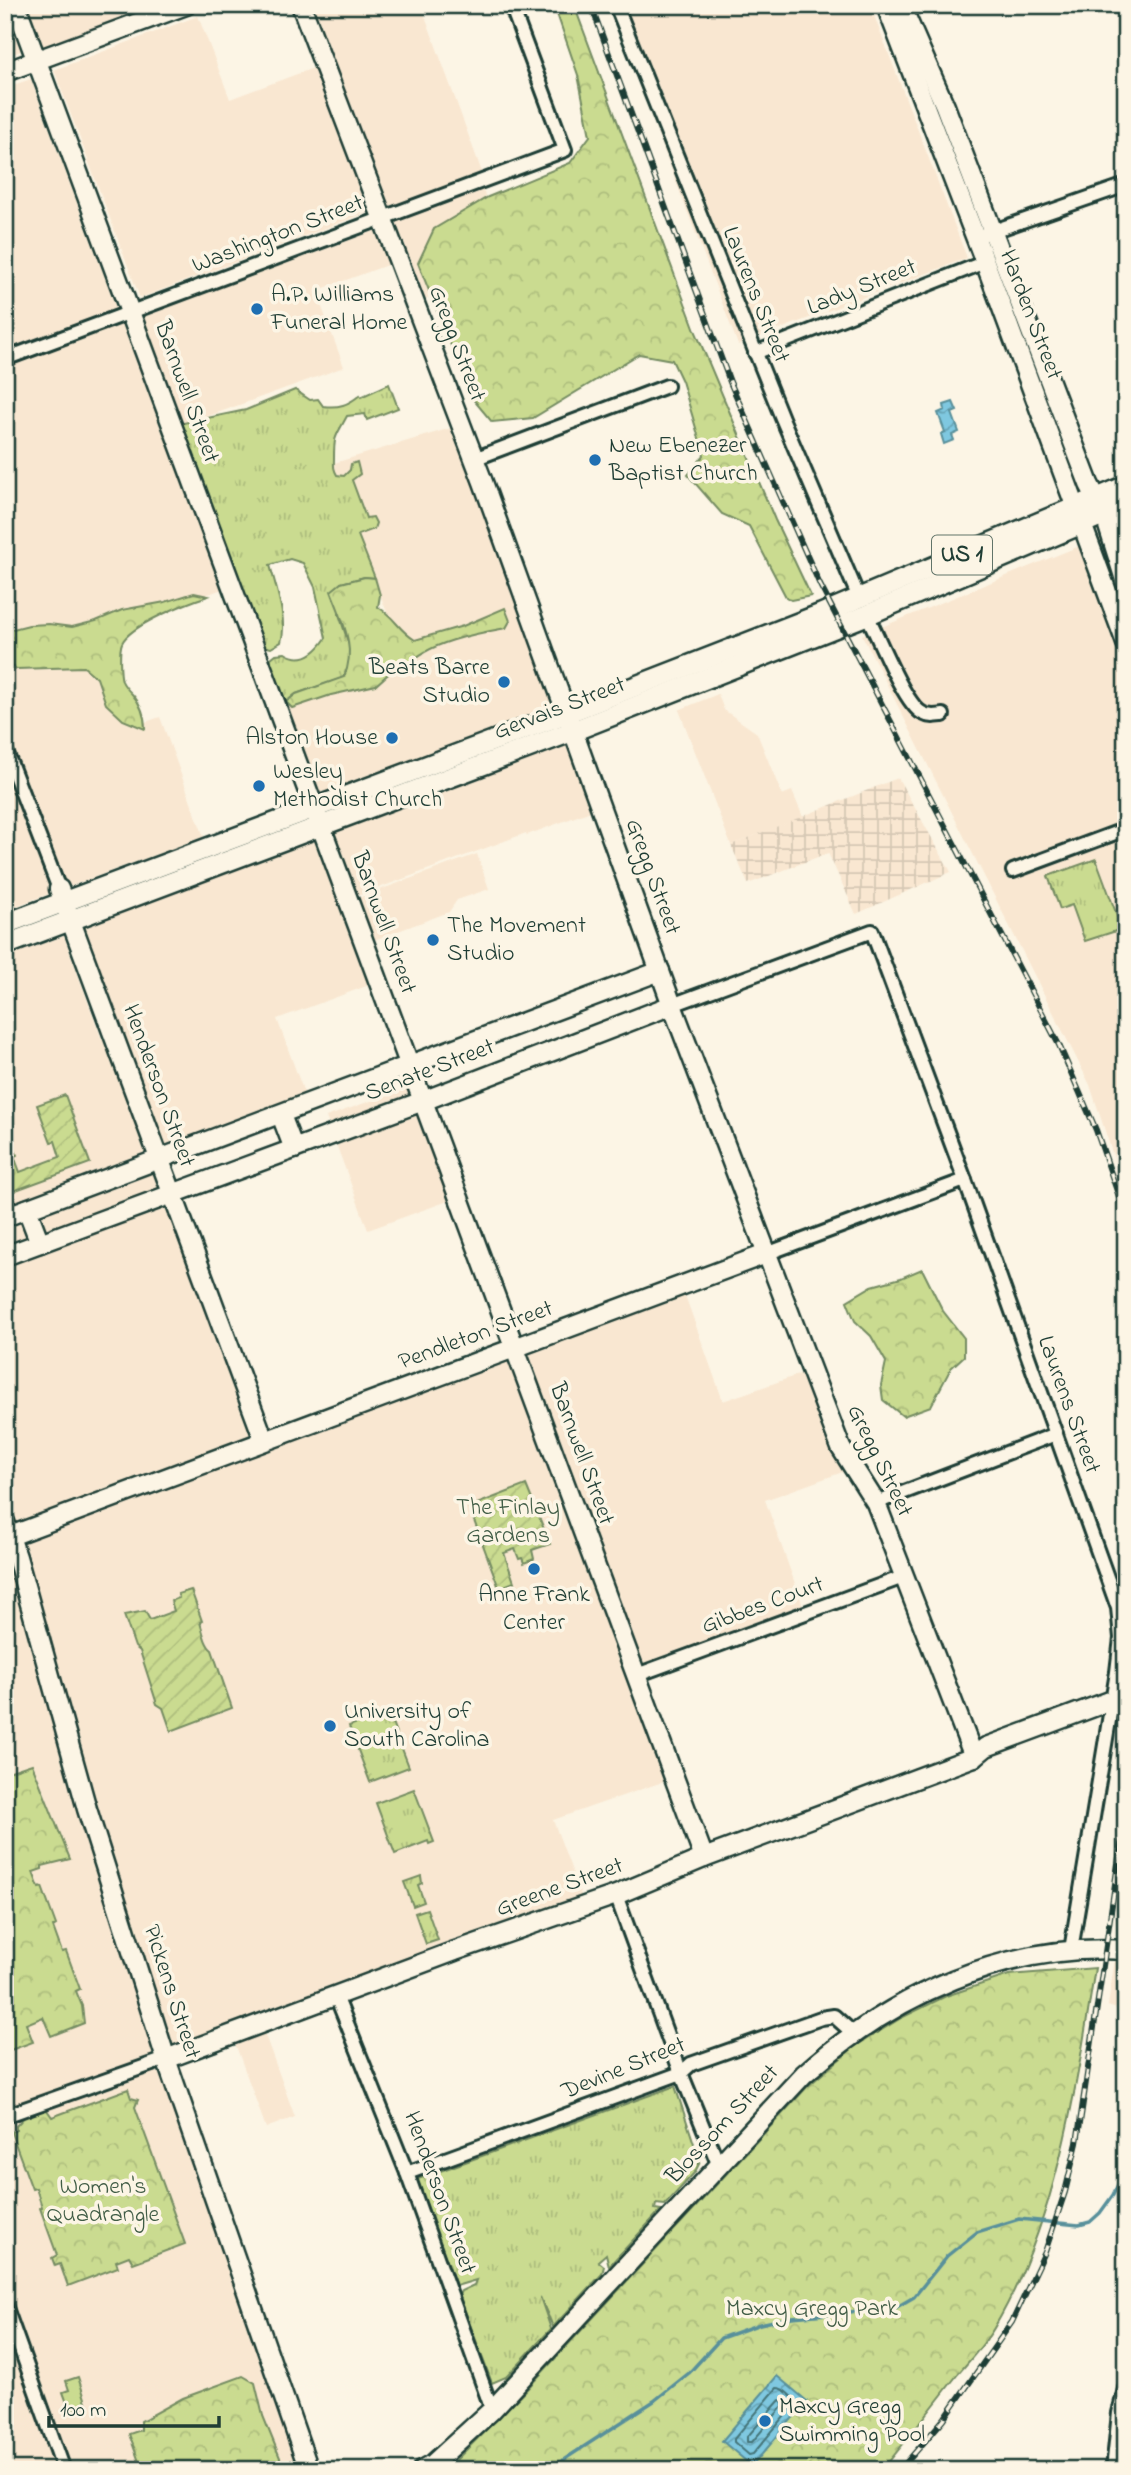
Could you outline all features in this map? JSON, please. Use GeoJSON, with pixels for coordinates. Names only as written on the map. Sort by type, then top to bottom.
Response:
{"type":"FeatureCollection","features":[{"type":"Feature","properties":{"kind":"main road","name":"Gervais Street"},"geometry":{"type":"LineString","coordinates":[[5,924],[321,827],[570,722],[863,607],[1079,516],[1100,506],[1126,486]]}},
{"type":"Feature","properties":{"kind":"main road","name":"Gervais Street"},"geometry":{"type":"LineString","coordinates":[[1100,506],[1126,505]]}},
{"type":"Feature","properties":{"kind":"main road","name":"Gervais Street"},"geometry":{"type":"LineString","coordinates":[[5,944],[64,904],[315,808],[570,722]]}},
{"type":"Feature","properties":{"kind":"street","name":"Barnwell Street"},"geometry":{"type":"LineString","coordinates":[[16,5],[704,1858]]}},
{"type":"Feature","properties":{"kind":"street"},"geometry":{"type":"LineString","coordinates":[[5,72],[186,5]]}},
{"type":"Feature","properties":{"kind":"street","name":"Gregg Street"},"geometry":{"type":"LineString","coordinates":[[301,5],[474,459],[672,1005],[766,1254],[841,1448],[876,1503],[974,1757]]}},
{"type":"Feature","properties":{"kind":"street","name":"Washington Street"},"geometry":{"type":"LineString","coordinates":[[5,359],[565,150],[511,5]]}},
{"type":"Feature","properties":{"kind":"street","name":"Laurens Street"},"geometry":{"type":"LineString","coordinates":[[616,5],[755,353],[863,607],[907,697],[918,712],[929,717],[943,715]]}},
{"type":"Feature","properties":{"kind":"street","name":"Harden Street"},"geometry":{"type":"LineString","coordinates":[[886,5],[985,262],[1126,643]]}},
{"type":"Feature","properties":{"kind":"street","name":"Harden Street"},"geometry":{"type":"LineString","coordinates":[[901,5],[945,106],[994,231],[1100,506],[1126,583]]}},
{"type":"Feature","properties":{"kind":"street"},"geometry":{"type":"LineString","coordinates":[[975,237],[1126,185]]}},
{"type":"Feature","properties":{"kind":"street","name":"Lady Street"},"geometry":{"type":"LineString","coordinates":[[755,353],[985,262]]}},
{"type":"Feature","properties":{"kind":"street"},"geometry":{"type":"LineString","coordinates":[[474,459],[667,386]]}},
{"type":"Feature","properties":{"kind":"street","name":"Henderson Street"},"geometry":{"type":"LineString","coordinates":[[5,749],[264,1440]]}},
{"type":"Feature","properties":{"kind":"street"},"geometry":{"type":"LineString","coordinates":[[1013,871],[1126,829]]}},
{"type":"Feature","properties":{"kind":"street","name":"Laurens Street"},"geometry":{"type":"LineString","coordinates":[[872,931],[965,1180],[1118,1608],[1121,1638],[1119,1697],[1072,1950]]}},
{"type":"Feature","properties":{"kind":"street","name":"Senate Street"},"geometry":{"type":"LineString","coordinates":[[5,1256],[872,931]]}},
{"type":"Feature","properties":{"kind":"street","name":"Senate Street"},"geometry":{"type":"LineString","coordinates":[[5,1217],[660,971]]}},
{"type":"Feature","properties":{"kind":"street"},"geometry":{"type":"LineString","coordinates":[[281,1115],[294,1149]]}},
{"type":"Feature","properties":{"kind":"street","name":"Pendleton Street"},"geometry":{"type":"LineString","coordinates":[[7,1532],[264,1440],[965,1180]]}},
{"type":"Feature","properties":{"kind":"street"},"geometry":{"type":"LineString","coordinates":[[27,1209],[40,1243]]}},
{"type":"Feature","properties":{"kind":"street"},"geometry":{"type":"LineString","coordinates":[[876,1503],[1056,1434]]}},
{"type":"Feature","properties":{"kind":"street","name":"Pickens Street"},"geometry":{"type":"LineString","coordinates":[[7,1532],[87,1809],[166,2059],[309,2470]]}},
{"type":"Feature","properties":{"kind":"street","name":"Gibbes Court"},"geometry":{"type":"LineString","coordinates":[[637,1675],[903,1577]]}},
{"type":"Feature","properties":{"kind":"street","name":"Greene Street"},"geometry":{"type":"LineString","coordinates":[[5,2116],[455,1951],[616,1895],[704,1858],[974,1757],[986,1747],[1119,1697]]}},
{"type":"Feature","properties":{"kind":"street"},"geometry":{"type":"LineString","coordinates":[[616,1895],[681,2073],[719,2166]]}},
{"type":"Feature","properties":{"kind":"street","name":"Blossom Street"},"geometry":{"type":"LineString","coordinates":[[428,2468],[492,2410],[804,2074],[853,2033],[887,2011],[946,1982],[1007,1962],[1072,1950],[1126,1950]]}},
{"type":"Feature","properties":{"kind":"street","name":"Henderson Street"},"geometry":{"type":"LineString","coordinates":[[336,1996],[407,2174],[492,2410]]}},
{"type":"Feature","properties":{"kind":"street","name":"Devine Street"},"geometry":{"type":"LineString","coordinates":[[407,2174],[681,2073],[691,2064],[834,2016],[853,2033]]}},
{"type":"Feature","properties":{"kind":"street"},"geometry":{"type":"LineString","coordinates":[[5,2305],[64,2470]]}},
{"type":"Feature","properties":{"kind":"street"},"geometry":{"type":"LineString","coordinates":[[1113,2470],[1119,2413],[1126,2385]]}},
{"type":"Feature","properties":{"kind":"shaded area"},"geometry":{"type":"Polygon","coordinates":[[[27,5],[159,5],[43,48],[27,5]]]}},
{"type":"Feature","properties":{"kind":"shaded area"},"geometry":{"type":"Polygon","coordinates":[[[311,5],[421,5],[483,175],[385,210],[311,5]]]}},
{"type":"Feature","properties":{"kind":"shaded area"},"geometry":{"type":"Polygon","coordinates":[[[609,5],[870,5],[967,258],[738,345],[609,5]]]}},
{"type":"Feature","properties":{"kind":"shaded area"},"geometry":{"type":"Polygon","coordinates":[[[5,8],[21,51],[5,57],[5,8]]]}},
{"type":"Feature","properties":{"kind":"shaded area"},"geometry":{"type":"Polygon","coordinates":[[[198,16],[230,99],[316,67],[371,211],[140,298],[54,70],[198,16]]]}},
{"type":"Feature","properties":{"kind":"shaded area"},"geometry":{"type":"Polygon","coordinates":[[[31,79],[117,310],[5,352],[5,88],[31,79]]]}},
{"type":"Feature","properties":{"kind":"shaded area"},"geometry":{"type":"Polygon","coordinates":[[[483,190],[512,267],[425,299],[396,222],[483,190]]]}},
{"type":"Feature","properties":{"kind":"shaded area"},"geometry":{"type":"Polygon","coordinates":[[[377,230],[390,264],[316,291],[344,367],[181,426],[141,316],[377,230]]]}},
{"type":"Feature","properties":{"kind":"shaded area"},"geometry":{"type":"Polygon","coordinates":[[[132,308],[238,583],[103,634],[137,725],[160,717],[204,837],[5,910],[5,356],[132,308]]]}},
{"type":"Feature","properties":{"kind":"shaded area"},"geometry":{"type":"Polygon","coordinates":[[[451,428],[556,707],[321,795],[285,699],[403,655],[331,464],[451,428]]]}},
{"type":"Feature","properties":{"kind":"shaded area"},"geometry":{"type":"Polygon","coordinates":[[[1126,527],[1126,1195],[1090,1085],[862,635],[1126,527]]]}},
{"type":"Feature","properties":{"kind":"shaded area"},"geometry":{"type":"Polygon","coordinates":[[[718,694],[724,710],[757,733],[782,795],[792,791],[803,817],[731,845],[679,710],[718,694]]]}},
{"type":"Feature","properties":{"kind":"shaded area"},"geometry":{"type":"Polygon","coordinates":[[[566,742],[591,811],[352,898],[320,813],[566,742]]]}},
{"type":"Feature","properties":{"kind":"shaded area"},"geometry":{"type":"Polygon","coordinates":[[[898,778],[951,872],[856,914],[828,853],[748,884],[731,845],[898,778]]]}},
{"type":"Feature","properties":{"kind":"shaded area"},"geometry":{"type":"Polygon","coordinates":[[[319,839],[372,984],[277,1019],[306,1098],[163,1150],[81,926],[319,839]]]}},
{"type":"Feature","properties":{"kind":"shaded area"},"geometry":{"type":"Polygon","coordinates":[[[477,854],[489,889],[457,900],[449,912],[374,940],[358,898],[477,854]]]}},
{"type":"Feature","properties":{"kind":"shaded area","name":"University of South Carolina"},"geometry":{"type":"Polygon","coordinates":[[[64,936],[102,1040],[111,1038],[260,1441],[682,1287],[723,1401],[815,1369],[851,1469],[765,1500],[806,1614],[636,1675],[674,1778],[553,1820],[584,1903],[261,2024],[295,2117],[266,2128],[232,2035],[165,2059],[304,2470],[5,2470],[5,957],[64,936]]]}},
{"type":"Feature","properties":{"kind":"shaded area"},"geometry":{"type":"Polygon","coordinates":[[[418,1084],[459,1197],[368,1230],[326,1117],[418,1084]]]}},
{"type":"Feature","properties":{"kind":"shaded area"},"geometry":{"type":"Polygon","coordinates":[[[1126,1882],[1126,2012],[1108,2006],[1126,1882]]]}},
{"type":"Feature","properties":{"kind":"green space"},"geometry":{"type":"Polygon","coordinates":[[[554,5],[574,5],[695,330],[775,520],[811,596],[791,600],[786,597],[749,526],[722,514],[688,475],[704,455],[682,381],[672,360],[639,354],[533,418],[492,422],[472,398],[418,263],[434,229],[488,197],[570,163],[590,136],[578,75],[554,5]]]}},
{"type":"Feature","properties":{"kind":"green space"},"geometry":{"type":"Polygon","coordinates":[[[389,384],[398,408],[367,420],[365,414],[347,416],[334,444],[337,475],[344,476],[350,470],[351,464],[357,462],[360,474],[352,480],[366,518],[373,517],[376,523],[374,529],[358,535],[375,578],[364,577],[341,583],[339,614],[350,648],[350,664],[343,678],[296,694],[286,702],[271,658],[285,653],[303,657],[318,648],[326,638],[315,587],[303,563],[290,559],[270,565],[280,604],[283,633],[281,642],[271,648],[263,646],[224,547],[182,428],[183,423],[246,410],[295,390],[310,400],[318,399],[323,406],[339,406],[389,384]]]}},
{"type":"Feature","properties":{"kind":"green space"},"geometry":{"type":"Polygon","coordinates":[[[365,577],[375,578],[380,595],[378,607],[415,640],[463,626],[505,608],[510,621],[506,628],[439,645],[416,658],[408,666],[396,667],[376,685],[331,695],[292,708],[286,702],[296,694],[344,677],[348,666],[349,645],[331,591],[341,583],[365,577]]]}},
{"type":"Feature","properties":{"kind":"green space"},"geometry":{"type":"Polygon","coordinates":[[[194,593],[208,596],[148,622],[127,636],[122,643],[122,681],[140,706],[145,729],[123,720],[106,704],[97,678],[84,667],[16,669],[7,660],[9,630],[49,624],[72,627],[122,610],[194,593]]]}},
{"type":"Feature","properties":{"kind":"green space"},"geometry":{"type":"Polygon","coordinates":[[[1096,859],[1122,929],[1085,941],[1072,905],[1060,909],[1048,876],[1096,859]]]}},
{"type":"Feature","properties":{"kind":"green space"},"geometry":{"type":"Polygon","coordinates":[[[65,1095],[90,1163],[5,1194],[5,1128],[17,1155],[14,1156],[20,1172],[60,1157],[55,1141],[51,1142],[37,1105],[65,1095]]]}},
{"type":"Feature","properties":{"kind":"green space"},"geometry":{"type":"Polygon","coordinates":[[[922,1269],[943,1311],[964,1338],[964,1356],[951,1368],[931,1406],[903,1416],[883,1400],[881,1385],[886,1362],[871,1336],[855,1321],[847,1301],[872,1286],[922,1269]]]}},
{"type":"Feature","properties":{"kind":"green space","name":"The Finlay Gardens"},"geometry":{"type":"Polygon","coordinates":[[[526,1485],[550,1544],[532,1550],[534,1559],[524,1563],[515,1549],[504,1553],[514,1582],[499,1588],[469,1507],[526,1485]]]}},
{"type":"Feature","properties":{"kind":"green space"},"geometry":{"type":"Polygon","coordinates":[[[191,1590],[202,1621],[200,1622],[204,1638],[212,1650],[232,1708],[171,1731],[163,1708],[157,1704],[140,1651],[135,1647],[124,1615],[145,1611],[150,1620],[174,1611],[171,1601],[179,1598],[178,1594],[191,1590]]]}},
{"type":"Feature","properties":{"kind":"green space"},"geometry":{"type":"Polygon","coordinates":[[[388,1712],[409,1767],[370,1782],[349,1726],[388,1712]]]}},
{"type":"Feature","properties":{"kind":"green space"},"geometry":{"type":"Polygon","coordinates":[[[32,1764],[70,1859],[42,1866],[42,1869],[33,1872],[39,1888],[42,1887],[56,1925],[53,1927],[62,1952],[66,1951],[80,1989],[76,1991],[82,2006],[84,2023],[51,2036],[43,2017],[26,2024],[33,2042],[5,2052],[5,1773],[32,1764]]]}},
{"type":"Feature","properties":{"kind":"green space"},"geometry":{"type":"Polygon","coordinates":[[[414,1789],[434,1842],[429,1844],[428,1841],[395,1854],[376,1803],[414,1789]]]}},
{"type":"Feature","properties":{"kind":"green space"},"geometry":{"type":"Polygon","coordinates":[[[421,1876],[422,1883],[418,1885],[424,1902],[413,1906],[404,1882],[421,1876]]]}},
{"type":"Feature","properties":{"kind":"green space"},"geometry":{"type":"Polygon","coordinates":[[[427,1909],[438,1940],[426,1944],[415,1913],[427,1909]]]}},
{"type":"Feature","properties":{"kind":"green space","name":"Maxcy Gregg Park"},"geometry":{"type":"Polygon","coordinates":[[[1095,1968],[1061,2154],[1034,2244],[1016,2287],[986,2340],[882,2470],[446,2470],[525,2391],[808,2086],[854,2047],[901,2018],[946,1996],[1009,1975],[1095,1968]]]}},
{"type":"Feature","properties":{"kind":"green space"},"geometry":{"type":"Polygon","coordinates":[[[675,2086],[700,2162],[695,2172],[665,2205],[656,2204],[655,2209],[661,2210],[609,2266],[606,2254],[598,2261],[604,2266],[602,2274],[553,2327],[540,2297],[551,2329],[506,2377],[492,2383],[459,2295],[461,2291],[474,2285],[476,2280],[456,2286],[418,2179],[675,2086]]]}},
{"type":"Feature","properties":{"kind":"green space","name":"Women's Quadrangle"},"geometry":{"type":"Polygon","coordinates":[[[128,2089],[131,2098],[138,2100],[135,2107],[185,2244],[133,2263],[129,2256],[116,2261],[118,2267],[68,2286],[60,2264],[55,2266],[52,2258],[57,2255],[40,2208],[42,2207],[36,2188],[32,2189],[11,2132],[16,2130],[16,2126],[27,2114],[47,2110],[52,2117],[128,2089]]]}},
{"type":"Feature","properties":{"kind":"green space"},"geometry":{"type":"Polygon","coordinates":[[[243,2376],[255,2383],[263,2416],[285,2470],[142,2470],[129,2434],[141,2430],[141,2421],[183,2398],[243,2376]]]}},
{"type":"Feature","properties":{"kind":"green space"},"geometry":{"type":"Polygon","coordinates":[[[78,2377],[87,2405],[70,2411],[63,2392],[69,2390],[66,2381],[78,2377]]]}},
{"type":"Feature","properties":{"kind":"water"},"geometry":{"type":"Polygon","coordinates":[[[953,402],[957,411],[952,413],[959,432],[952,435],[954,440],[944,444],[941,434],[945,432],[938,413],[945,410],[944,405],[953,402]]]}},
{"type":"Feature","properties":{"kind":"water","name":"Maxcy Gregg Swimming Pool"},"geometry":{"type":"Polygon","coordinates":[[[777,2376],[807,2401],[752,2466],[722,2441],[777,2376]]]}},
{"type":"Feature","properties":{"kind":"waterway"},"geometry":{"type":"LineString","coordinates":[[548,2470],[654,2401],[689,2373],[721,2338],[760,2324],[792,2317],[895,2308],[914,2297],[947,2256],[977,2232],[1019,2219],[1079,2225],[1090,2222],[1113,2195],[1124,2172]]}},
{"type":"Feature","properties":{"kind":"railway"},"geometry":{"type":"LineString","coordinates":[[591,5],[730,382],[820,585],[1059,1045],[1096,1130],[1126,1217]]}},
{"type":"Feature","properties":{"kind":"railway"},"geometry":{"type":"LineString","coordinates":[[900,2470],[944,2419],[1012,2322],[1045,2252],[1065,2192],[1077,2143],[1126,1809]]}},
{"type":"Feature","properties":{"kind":"place","name":"A.P. Williams Funeral Home"},"geometry":{"type":"Point","coordinates":[257,309]}},
{"type":"Feature","properties":{"kind":"place","name":"New Ebenezer Baptist Church"},"geometry":{"type":"Point","coordinates":[595,460]}},
{"type":"Feature","properties":{"kind":"place","name":"Beats Barre Studio"},"geometry":{"type":"Point","coordinates":[504,682]}},
{"type":"Feature","properties":{"kind":"place","name":"Alston House"},"geometry":{"type":"Point","coordinates":[392,738]}},
{"type":"Feature","properties":{"kind":"place","name":"Wesley Methodist Church"},"geometry":{"type":"Point","coordinates":[259,786]}},
{"type":"Feature","properties":{"kind":"place","name":"The Movement Studio"},"geometry":{"type":"Point","coordinates":[433,940]}},
{"type":"Feature","properties":{"kind":"place","name":"Anne Frank Center"},"geometry":{"type":"Point","coordinates":[534,1569]}},
{"type":"Feature","properties":{"kind":"place","name":"University of South Carolina"},"geometry":{"type":"Point","coordinates":[330,1726]}},
{"type":"Feature","properties":{"kind":"place","name":"Maxcy Gregg Swimming Pool"},"geometry":{"type":"Point","coordinates":[765,2421]}}]}
